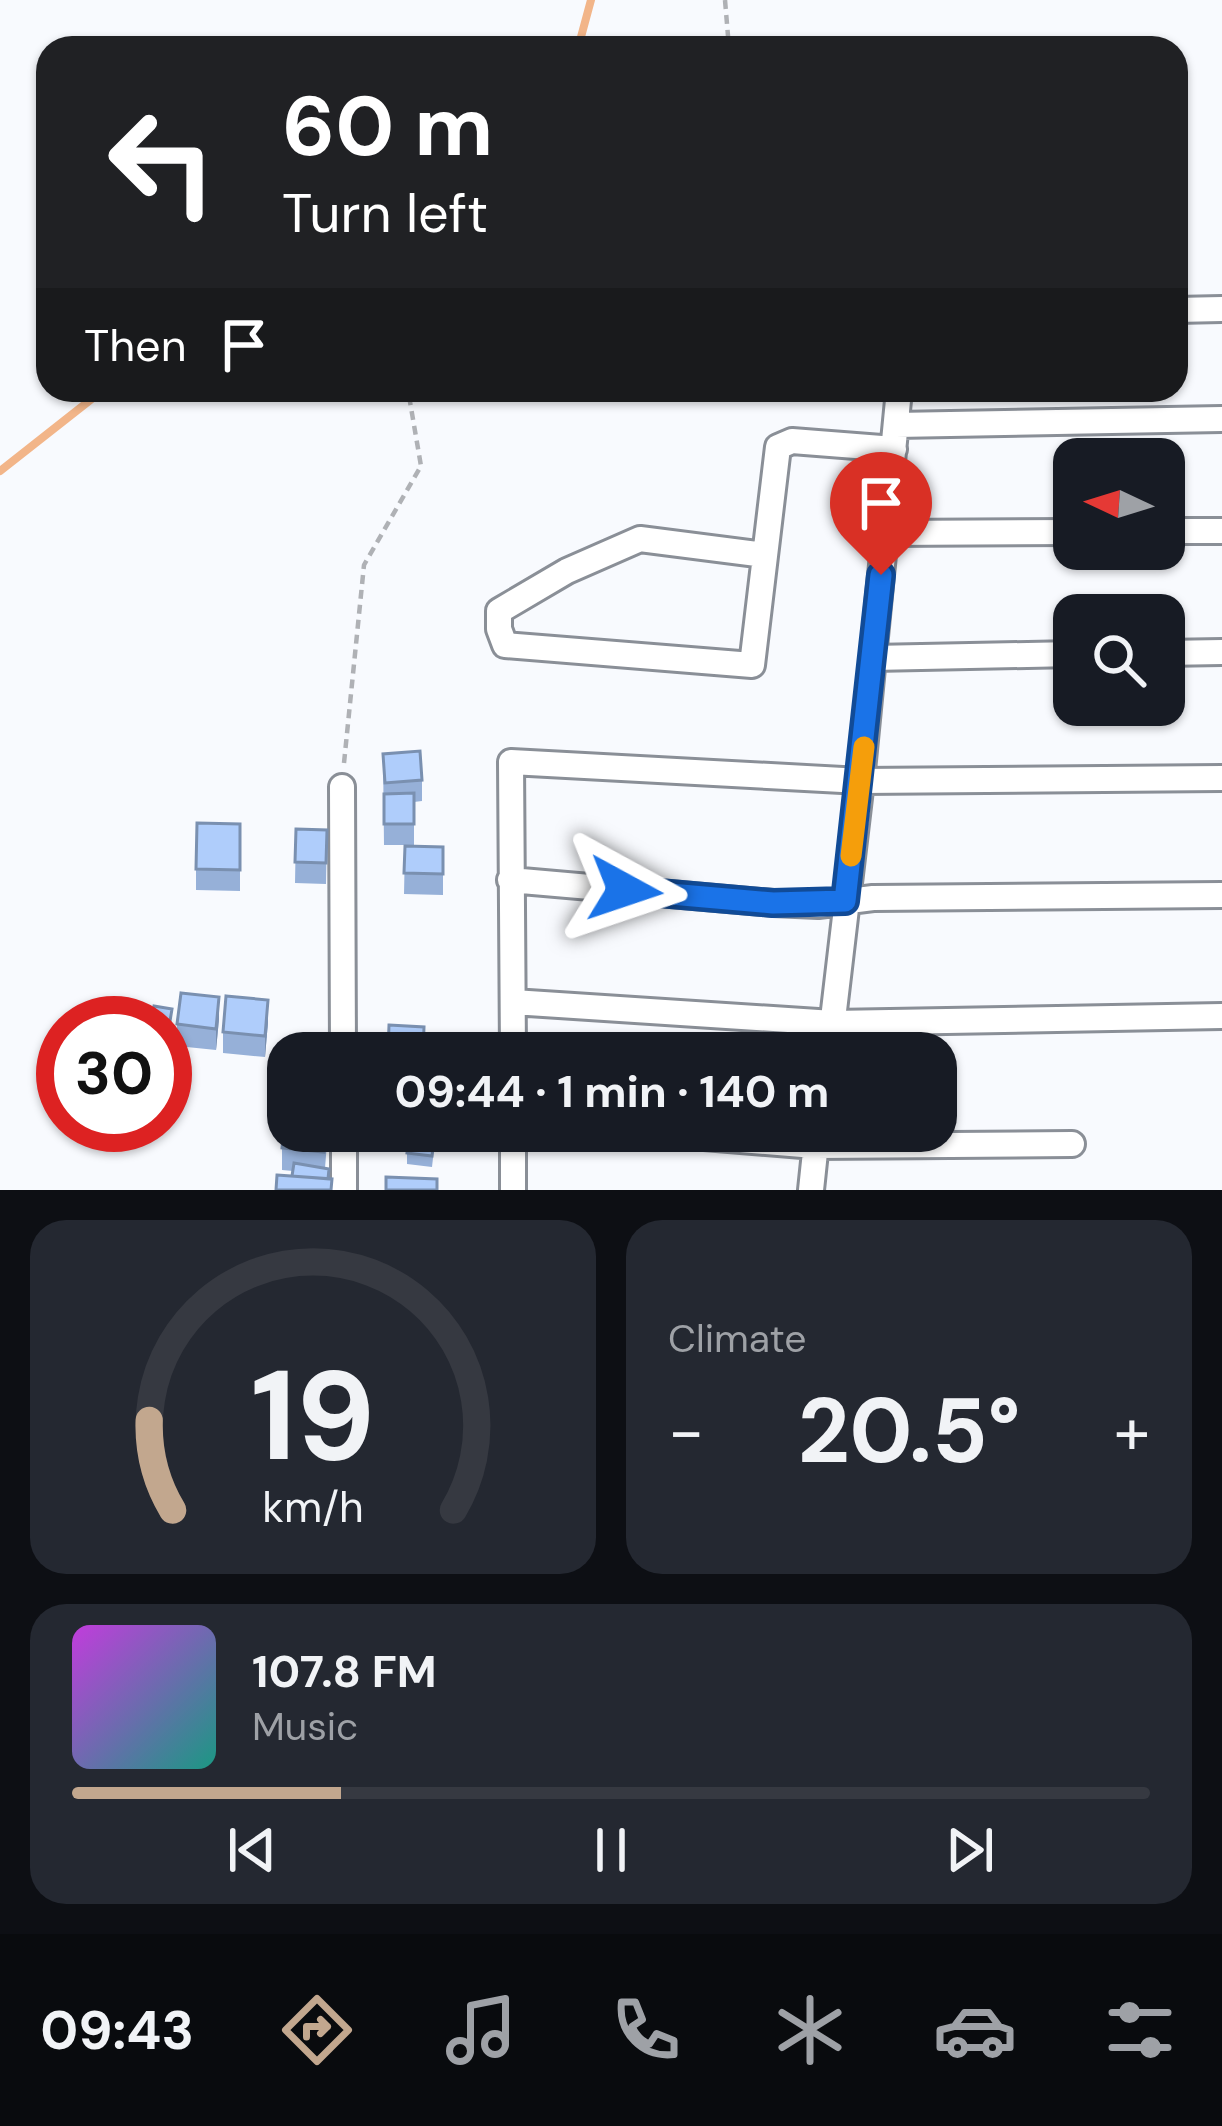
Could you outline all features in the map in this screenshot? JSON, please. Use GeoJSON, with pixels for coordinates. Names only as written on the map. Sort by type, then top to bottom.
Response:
{"type":"FeatureCollection","features":[{"type":"Feature","properties":{"kind":"street"},"geometry":{"type":"LineString","coordinates":[[1188,310],[1222,309]]}},
{"type":"Feature","properties":{"kind":"street"},"geometry":{"type":"LineString","coordinates":[[832,1032],[898,402]]}},
{"type":"Feature","properties":{"kind":"street"},"geometry":{"type":"LineString","coordinates":[[765,555],[640,539],[567,572],[499,611],[499,629],[505,645],[752,664],[765,555],[778,446],[792,441],[1222,419]]}},
{"type":"Feature","properties":{"kind":"street"},"geometry":{"type":"LineString","coordinates":[[1185,531],[1222,531]]}},
{"type":"Feature","properties":{"kind":"street"},"geometry":{"type":"LineString","coordinates":[[885,533],[1053,532]]}},
{"type":"Feature","properties":{"kind":"street"},"geometry":{"type":"LineString","coordinates":[[1185,653],[1222,652]]}},
{"type":"Feature","properties":{"kind":"street"},"geometry":{"type":"LineString","coordinates":[[873,658],[1053,655]]}},
{"type":"Feature","properties":{"kind":"street"},"geometry":{"type":"LineString","coordinates":[[513,1032],[512,762],[861,782],[1222,778]]}},
{"type":"Feature","properties":{"kind":"street"},"geometry":{"type":"LineString","coordinates":[[342,787],[343,1032]]}},
{"type":"Feature","properties":{"kind":"street"},"geometry":{"type":"LineString","coordinates":[[510,880],[773,903],[1222,895]]}},
{"type":"Feature","properties":{"kind":"street"},"geometry":{"type":"LineString","coordinates":[[513,1002],[833,1023],[1222,1016]]}},
{"type":"Feature","properties":{"kind":"street"},"geometry":{"type":"LineString","coordinates":[[957,1142],[1072,1144]]}},
{"type":"Feature","properties":{"kind":"street"},"geometry":{"type":"LineString","coordinates":[[344,1152],[344,1190]]}},
{"type":"Feature","properties":{"kind":"street"},"geometry":{"type":"LineString","coordinates":[[513,1152],[513,1190]]}},
{"type":"Feature","properties":{"kind":"street"},"geometry":{"type":"LineString","coordinates":[[811,1190],[815,1152]]}},
{"type":"Feature","properties":{"kind":"path"},"geometry":{"type":"LineString","coordinates":[[725,0],[728,36]]}},
{"type":"Feature","properties":{"kind":"path"},"geometry":{"type":"LineString","coordinates":[[342,787],[364,565],[421,466],[410,402]]}},
{"type":"Feature","properties":{"kind":"building"},"geometry":{"type":"Polygon","coordinates":[[[420,751],[422,780],[385,783],[383,754],[420,751]]]}},
{"type":"Feature","properties":{"kind":"building"},"geometry":{"type":"Polygon","coordinates":[[[414,793],[414,824],[384,824],[384,794],[414,793]]]}},
{"type":"Feature","properties":{"kind":"building"},"geometry":{"type":"Polygon","coordinates":[[[197,823],[240,824],[240,870],[196,869],[197,823]]]}},
{"type":"Feature","properties":{"kind":"building"},"geometry":{"type":"Polygon","coordinates":[[[296,829],[327,830],[326,863],[295,862],[296,829]]]}},
{"type":"Feature","properties":{"kind":"building"},"geometry":{"type":"Polygon","coordinates":[[[405,846],[443,847],[443,874],[404,873],[405,846]]]}},
{"type":"Feature","properties":{"kind":"building"},"geometry":{"type":"Polygon","coordinates":[[[181,993],[219,997],[216,1029],[192,1026],[192,996],[181,993]]]}},
{"type":"Feature","properties":{"kind":"building"},"geometry":{"type":"Polygon","coordinates":[[[226,996],[268,1000],[265,1036],[223,1032],[226,996]]]}},
{"type":"Feature","properties":{"kind":"building"},"geometry":{"type":"Polygon","coordinates":[[[389,1025],[424,1027],[424,1032],[389,1032],[389,1025]]]}},
{"type":"Feature","properties":{"kind":"building"},"geometry":{"type":"Polygon","coordinates":[[[294,1163],[329,1169],[328,1179],[292,1176],[294,1163]]]}},
{"type":"Feature","properties":{"kind":"building"},"geometry":{"type":"Polygon","coordinates":[[[277,1175],[332,1179],[331,1190],[276,1190],[277,1175]]]}},
{"type":"Feature","properties":{"kind":"building"},"geometry":{"type":"Polygon","coordinates":[[[386,1177],[437,1179],[437,1190],[386,1190],[386,1177]]]}},
{"type":"Feature","properties":{"kind":"waterway"},"geometry":{"type":"LineString","coordinates":[[581,36],[591,0]]}},
{"type":"Feature","properties":{"kind":"waterway"},"geometry":{"type":"LineString","coordinates":[[0,471],[88,402]]}},
{"type":"Feature","properties":{"kind":"slow traffic"},"geometry":{"type":"LineString","coordinates":[[851,856],[864,747]]}},
{"type":"Feature","properties":{"kind":"route"},"geometry":{"type":"LineString","coordinates":[[625,890],[773,903],[845,901],[881,575]]}}]}
